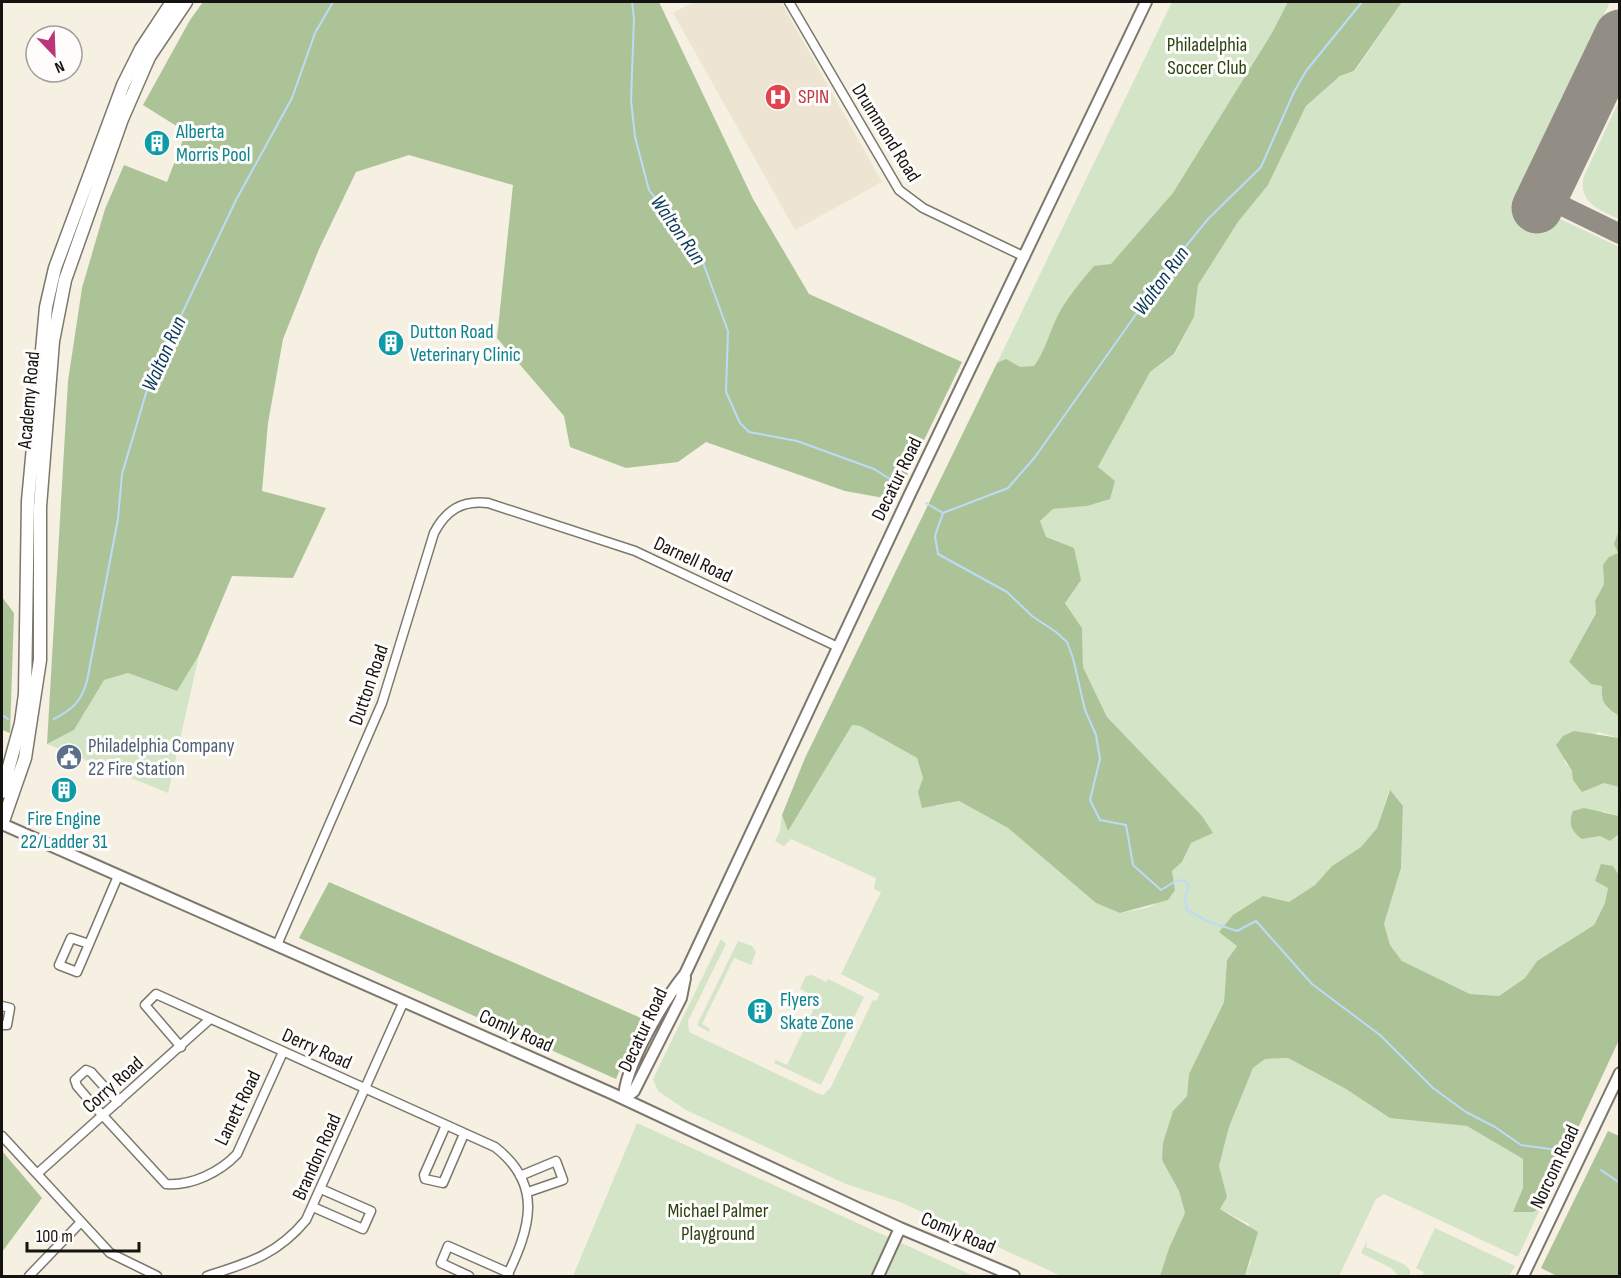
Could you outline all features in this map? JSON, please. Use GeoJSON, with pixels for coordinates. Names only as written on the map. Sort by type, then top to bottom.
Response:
{"type":"FeatureCollection","features":[{"type":"Feature","properties":{"kind":"main road","name":"Academy Road"},"geometry":{"type":"LineString","coordinates":[[2,792],[21,723],[25,694],[28,501],[46,306],[55,268],[123,85],[141,49],[172,2]]}},
{"type":"Feature","properties":{"kind":"main road","name":"Academy Road"},"geometry":{"type":"LineString","coordinates":[[2,824],[24,758],[33,716],[40,660],[40,507],[53,341],[65,280],[122,119],[149,57],[186,2]]}},
{"type":"Feature","properties":{"kind":"main road"},"geometry":{"type":"LineString","coordinates":[[27,590],[41,590]]}},
{"type":"Feature","properties":{"kind":"street","name":"Drummond Road"},"geometry":{"type":"LineString","coordinates":[[789,2],[898,190],[923,208],[1025,257]]}},
{"type":"Feature","properties":{"kind":"street","name":"Decatur Road"},"geometry":{"type":"LineString","coordinates":[[624,1099],[634,1091],[681,998],[685,974],[838,647],[1146,2]]}},
{"type":"Feature","properties":{"kind":"street","name":"Dutton Road"},"geometry":{"type":"LineString","coordinates":[[277,945],[382,703],[434,533],[440,521],[447,512],[472,501],[488,503],[529,517]]}},
{"type":"Feature","properties":{"kind":"street","name":"Darnell Road"},"geometry":{"type":"LineString","coordinates":[[529,517],[634,551],[838,647]]}},
{"type":"Feature","properties":{"kind":"street","name":"Comly Road"},"geometry":{"type":"LineString","coordinates":[[2,824],[624,1099],[900,1228],[1014,1276]]}},
{"type":"Feature","properties":{"kind":"street"},"geometry":{"type":"LineString","coordinates":[[89,944],[118,876]]}},
{"type":"Feature","properties":{"kind":"street","name":"Derry Road"},"geometry":{"type":"LineString","coordinates":[[181,1047],[145,1005],[156,994],[209,1020],[495,1147],[510,1162],[528,1192]]}},
{"type":"Feature","properties":{"kind":"street","name":"Brandon Road"},"geometry":{"type":"LineString","coordinates":[[207,1276],[266,1256],[283,1244],[306,1220],[404,1001]]}},
{"type":"Feature","properties":{"kind":"street"},"geometry":{"type":"LineString","coordinates":[[2,1006],[10,1008],[7,1025],[2,1025]]}},
{"type":"Feature","properties":{"kind":"street","name":"Corry Road"},"geometry":{"type":"LineString","coordinates":[[38,1173],[209,1020]]}},
{"type":"Feature","properties":{"kind":"street","name":"Lanett Road"},"geometry":{"type":"LineString","coordinates":[[105,1114],[166,1184],[177,1185],[195,1180],[227,1164],[237,1154],[283,1053]]}},
{"type":"Feature","properties":{"kind":"street"},"geometry":{"type":"LineString","coordinates":[[105,1114],[83,1093],[75,1080],[86,1071],[91,1072],[118,1102]]}},
{"type":"Feature","properties":{"kind":"street","name":"Norcom Road"},"geometry":{"type":"LineString","coordinates":[[1523,1276],[1620,1073]]}},
{"type":"Feature","properties":{"kind":"street"},"geometry":{"type":"LineString","coordinates":[[446,1125],[424,1175],[425,1179],[443,1183],[464,1134]]}},
{"type":"Feature","properties":{"kind":"street"},"geometry":{"type":"LineString","coordinates":[[2,1136],[110,1253],[158,1276]]}},
{"type":"Feature","properties":{"kind":"street"},"geometry":{"type":"LineString","coordinates":[[469,1276],[441,1263],[448,1246],[508,1275],[527,1232],[528,1192],[563,1180],[556,1161],[520,1176]]}},
{"type":"Feature","properties":{"kind":"street"},"geometry":{"type":"LineString","coordinates":[[313,1207],[363,1228],[371,1211],[321,1189]]}},
{"type":"Feature","properties":{"kind":"street"},"geometry":{"type":"LineString","coordinates":[[29,1276],[81,1222]]}},
{"type":"Feature","properties":{"kind":"street"},"geometry":{"type":"LineString","coordinates":[[878,1276],[900,1228]]}},
{"type":"Feature","properties":{"kind":"street"},"geometry":{"type":"LineString","coordinates":[[239,1266],[243,1276]]}},
{"type":"Feature","properties":{"kind":"shaded area","name":"SPIN"},"geometry":{"type":"Polygon","coordinates":[[[693,2],[781,2],[882,182],[795,230],[673,13],[693,2]]]}},
{"type":"Feature","properties":{"kind":"green space"},"geometry":{"type":"Polygon","coordinates":[[[203,2],[659,2],[753,199],[809,294],[962,362],[895,500],[845,491],[706,442],[678,462],[626,468],[570,447],[564,416],[497,338],[513,185],[409,155],[356,172],[319,249],[283,339],[268,423],[262,491],[326,508],[293,578],[232,576],[199,655],[177,691],[128,673],[104,680],[74,730],[47,744],[68,381],[82,288],[105,209],[124,165],[167,182],[186,132],[143,105],[190,20],[203,2]]]}},
{"type":"Feature","properties":{"kind":"green space","name":"Philadelphia Soccer Club"},"geometry":{"type":"Polygon","coordinates":[[[1172,2],[1305,2],[1161,232],[1033,378],[997,363],[1172,2]]]}},
{"type":"Feature","properties":{"kind":"green space"},"geometry":{"type":"Polygon","coordinates":[[[1288,2],[1402,2],[1354,71],[1340,76],[1306,106],[1268,185],[1238,222],[1198,285],[1194,317],[1174,354],[1150,372],[1098,467],[1115,481],[1110,499],[1087,506],[1053,509],[1040,521],[1046,537],[1074,548],[1081,580],[1065,603],[1082,628],[1083,667],[1107,717],[1202,816],[1213,833],[1191,843],[1182,862],[1172,871],[1175,890],[1168,900],[1120,913],[1096,903],[1008,828],[959,801],[922,808],[918,792],[923,778],[917,758],[860,726],[852,725],[788,831],[782,815],[805,758],[997,363],[1006,359],[1020,367],[1034,366],[1058,315],[1080,283],[1094,266],[1111,264],[1173,193],[1272,33],[1288,2]]]}},
{"type":"Feature","properties":{"kind":"green space"},"geometry":{"type":"Polygon","coordinates":[[[1402,2],[1610,2],[1516,198],[1619,247],[1618,553],[1603,565],[1604,584],[1595,601],[1596,612],[1569,662],[1591,684],[1602,685],[1607,708],[1619,716],[1619,738],[1598,732],[1564,761],[1572,771],[1619,787],[1619,816],[1603,811],[1582,839],[1600,836],[1610,841],[1619,834],[1619,875],[1613,866],[1595,881],[1608,888],[1605,903],[1594,925],[1537,961],[1525,978],[1499,996],[1470,994],[1402,961],[1390,945],[1384,924],[1401,868],[1403,806],[1389,791],[1377,828],[1361,847],[1332,866],[1315,885],[1289,902],[1237,946],[1227,960],[1224,1002],[1189,1074],[1187,1096],[1173,1111],[1162,1160],[1179,1191],[1185,1213],[1169,1248],[1160,1276],[1061,1276],[900,1202],[846,1184],[686,1110],[658,1091],[653,1079],[721,939],[726,944],[688,1021],[689,1032],[817,1093],[823,1095],[831,1087],[873,1000],[876,1001],[880,994],[841,974],[881,892],[874,889],[876,878],[791,839],[784,846],[775,841],[780,831],[782,815],[788,831],[851,725],[860,726],[917,758],[923,778],[918,792],[936,806],[959,801],[1008,828],[1096,903],[1120,913],[1150,907],[1175,890],[1172,871],[1182,862],[1191,843],[1212,833],[1202,816],[1107,717],[1083,667],[1082,628],[1065,602],[1040,521],[1053,509],[1087,506],[1098,468],[1134,400],[1150,372],[1175,354],[1194,317],[1198,285],[1238,222],[1268,185],[1306,106],[1340,76],[1355,71],[1402,2]]]}},
{"type":"Feature","properties":{"kind":"green space"},"geometry":{"type":"Polygon","coordinates":[[[1619,101],[1619,219],[1592,204],[1587,199],[1583,185],[1584,176],[1619,101]]]}},
{"type":"Feature","properties":{"kind":"green space"},"geometry":{"type":"Polygon","coordinates":[[[1620,533],[1619,716],[1605,704],[1602,697],[1602,686],[1591,684],[1569,662],[1596,613],[1595,601],[1604,584],[1603,565],[1609,557],[1618,553],[1614,544],[1620,533]]]}},
{"type":"Feature","properties":{"kind":"green space"},"geometry":{"type":"Polygon","coordinates":[[[2,597],[14,613],[10,733],[2,730],[2,597]]]}},
{"type":"Feature","properties":{"kind":"green space"},"geometry":{"type":"Polygon","coordinates":[[[199,655],[168,793],[47,744],[74,730],[103,680],[128,673],[177,691],[199,655]]]}},
{"type":"Feature","properties":{"kind":"green space"},"geometry":{"type":"Polygon","coordinates":[[[1574,731],[1619,738],[1619,787],[1604,783],[1582,792],[1573,780],[1572,771],[1556,745],[1563,736],[1574,731]]]}},
{"type":"Feature","properties":{"kind":"green space"},"geometry":{"type":"Polygon","coordinates":[[[1390,790],[1403,806],[1401,868],[1384,924],[1390,945],[1402,961],[1470,994],[1499,996],[1525,978],[1537,961],[1594,925],[1605,903],[1608,888],[1595,881],[1601,864],[1613,866],[1619,875],[1619,1040],[1542,1205],[1534,1212],[1513,1212],[1523,1188],[1523,1159],[1467,1126],[1390,1118],[1346,1089],[1288,1058],[1265,1059],[1253,1068],[1229,1127],[1219,1166],[1227,1197],[1220,1209],[1258,1232],[1245,1276],[1160,1276],[1169,1248],[1185,1213],[1179,1191],[1162,1160],[1163,1143],[1173,1111],[1187,1096],[1189,1074],[1224,1002],[1227,960],[1237,946],[1219,932],[1233,915],[1263,896],[1289,902],[1315,885],[1332,866],[1361,847],[1377,828],[1390,790]]]}},
{"type":"Feature","properties":{"kind":"green space"},"geometry":{"type":"Polygon","coordinates":[[[1584,808],[1619,816],[1619,834],[1610,841],[1600,836],[1582,839],[1573,830],[1571,819],[1573,811],[1584,808]]]}},
{"type":"Feature","properties":{"kind":"green space"},"geometry":{"type":"Polygon","coordinates":[[[329,882],[641,1018],[616,1079],[299,938],[329,882]]]}},
{"type":"Feature","properties":{"kind":"green space"},"geometry":{"type":"Polygon","coordinates":[[[738,941],[752,946],[756,952],[751,965],[734,958],[702,1024],[710,1029],[709,1032],[697,1025],[738,941]]]}},
{"type":"Feature","properties":{"kind":"green space"},"geometry":{"type":"Polygon","coordinates":[[[812,975],[826,982],[828,979],[864,997],[821,1085],[774,1063],[776,1060],[787,1065],[819,998],[800,989],[806,976],[812,975]]]}},
{"type":"Feature","properties":{"kind":"green space"},"geometry":{"type":"Polygon","coordinates":[[[1288,1058],[1346,1089],[1390,1117],[1467,1126],[1523,1159],[1523,1188],[1534,1212],[1542,1205],[1518,1257],[1384,1194],[1376,1199],[1339,1276],[1245,1276],[1251,1261],[1249,1224],[1220,1209],[1219,1166],[1229,1127],[1253,1068],[1265,1059],[1288,1058]]]}},
{"type":"Feature","properties":{"kind":"green space","name":"Michael Palmer Playground"},"geometry":{"type":"Polygon","coordinates":[[[637,1123],[974,1276],[573,1276],[637,1123]]]}},
{"type":"Feature","properties":{"kind":"green space"},"geometry":{"type":"Polygon","coordinates":[[[1608,1131],[1619,1136],[1619,1276],[1557,1276],[1541,1268],[1608,1131]]]}},
{"type":"Feature","properties":{"kind":"green space"},"geometry":{"type":"Polygon","coordinates":[[[2,1151],[42,1198],[2,1252],[2,1151]]]}},
{"type":"Feature","properties":{"kind":"green space"},"geometry":{"type":"Polygon","coordinates":[[[1435,1228],[1515,1266],[1509,1276],[1422,1276],[1424,1272],[1416,1268],[1435,1228]]]}},
{"type":"Feature","properties":{"kind":"green space"},"geometry":{"type":"Polygon","coordinates":[[[1367,1241],[1366,1247],[1405,1265],[1410,1270],[1410,1276],[1399,1276],[1391,1268],[1361,1253],[1367,1241]]]}},
{"type":"Feature","properties":{"kind":"waterway","name":"Walton Run"},"geometry":{"type":"LineString","coordinates":[[54,719],[75,704],[87,681],[118,519],[122,474],[149,383],[236,200],[292,98],[315,33],[333,2]]}},
{"type":"Feature","properties":{"kind":"waterway","name":"Walton Run"},"geometry":{"type":"LineString","coordinates":[[632,2],[634,18],[631,100],[635,137],[649,190],[701,257],[728,331],[726,392],[740,423],[749,432],[797,441],[874,469],[901,486]]}},
{"type":"Feature","properties":{"kind":"waterway","name":"Walton Run"},"geometry":{"type":"LineString","coordinates":[[943,513],[1008,488],[1035,457],[1173,262],[1208,219],[1261,167],[1294,92],[1306,71],[1362,2]]}},
{"type":"Feature","properties":{"kind":"waterway","name":"Walton Run"},"geometry":{"type":"LineString","coordinates":[[926,503],[943,513]]}},
{"type":"Feature","properties":{"kind":"waterway"},"geometry":{"type":"LineString","coordinates":[[943,513],[935,536],[938,554],[1007,592],[1032,616],[1067,642],[1085,710],[1096,735],[1100,759],[1090,800],[1100,820],[1126,825],[1133,865],[1161,890],[1176,881],[1183,880],[1189,885],[1185,897],[1187,910],[1207,921],[1237,931],[1256,921],[1312,984],[1380,1035],[1433,1088],[1466,1112],[1495,1127],[1521,1145],[1558,1150]]}},
{"type":"Feature","properties":{"kind":"waterway","name":"Walton Run"},"geometry":{"type":"LineString","coordinates":[[2,715],[8,719]]}},
{"type":"Feature","properties":{"kind":"waterway"},"geometry":{"type":"LineString","coordinates":[[1601,1170],[1620,1183]]}},
{"type":"Feature","properties":{"kind":"taxiway"},"geometry":{"type":"LineString","coordinates":[[1542,196],[1620,234]]}},
{"type":"Feature","properties":{"kind":"runway"},"geometry":{"type":"LineString","coordinates":[[1537,208],[1620,35]]}},
{"type":"Feature","properties":{"kind":"place","name":"SPIN"},"geometry":{"type":"Point","coordinates":[778,97]}},
{"type":"Feature","properties":{"kind":"place","name":"Alberta Morris Pool"},"geometry":{"type":"Point","coordinates":[157,143]}},
{"type":"Feature","properties":{"kind":"place","name":"Dutton Road Veterinary Clinic"},"geometry":{"type":"Point","coordinates":[391,343]}},
{"type":"Feature","properties":{"kind":"place","name":"Philadelphia Company 22 Fire Station"},"geometry":{"type":"Point","coordinates":[69,757]}},
{"type":"Feature","properties":{"kind":"place","name":"Fire Engine 22/Ladder 31"},"geometry":{"type":"Point","coordinates":[64,790]}},
{"type":"Feature","properties":{"kind":"place","name":"Flyers Skate Zone"},"geometry":{"type":"Point","coordinates":[760,1011]}}]}
